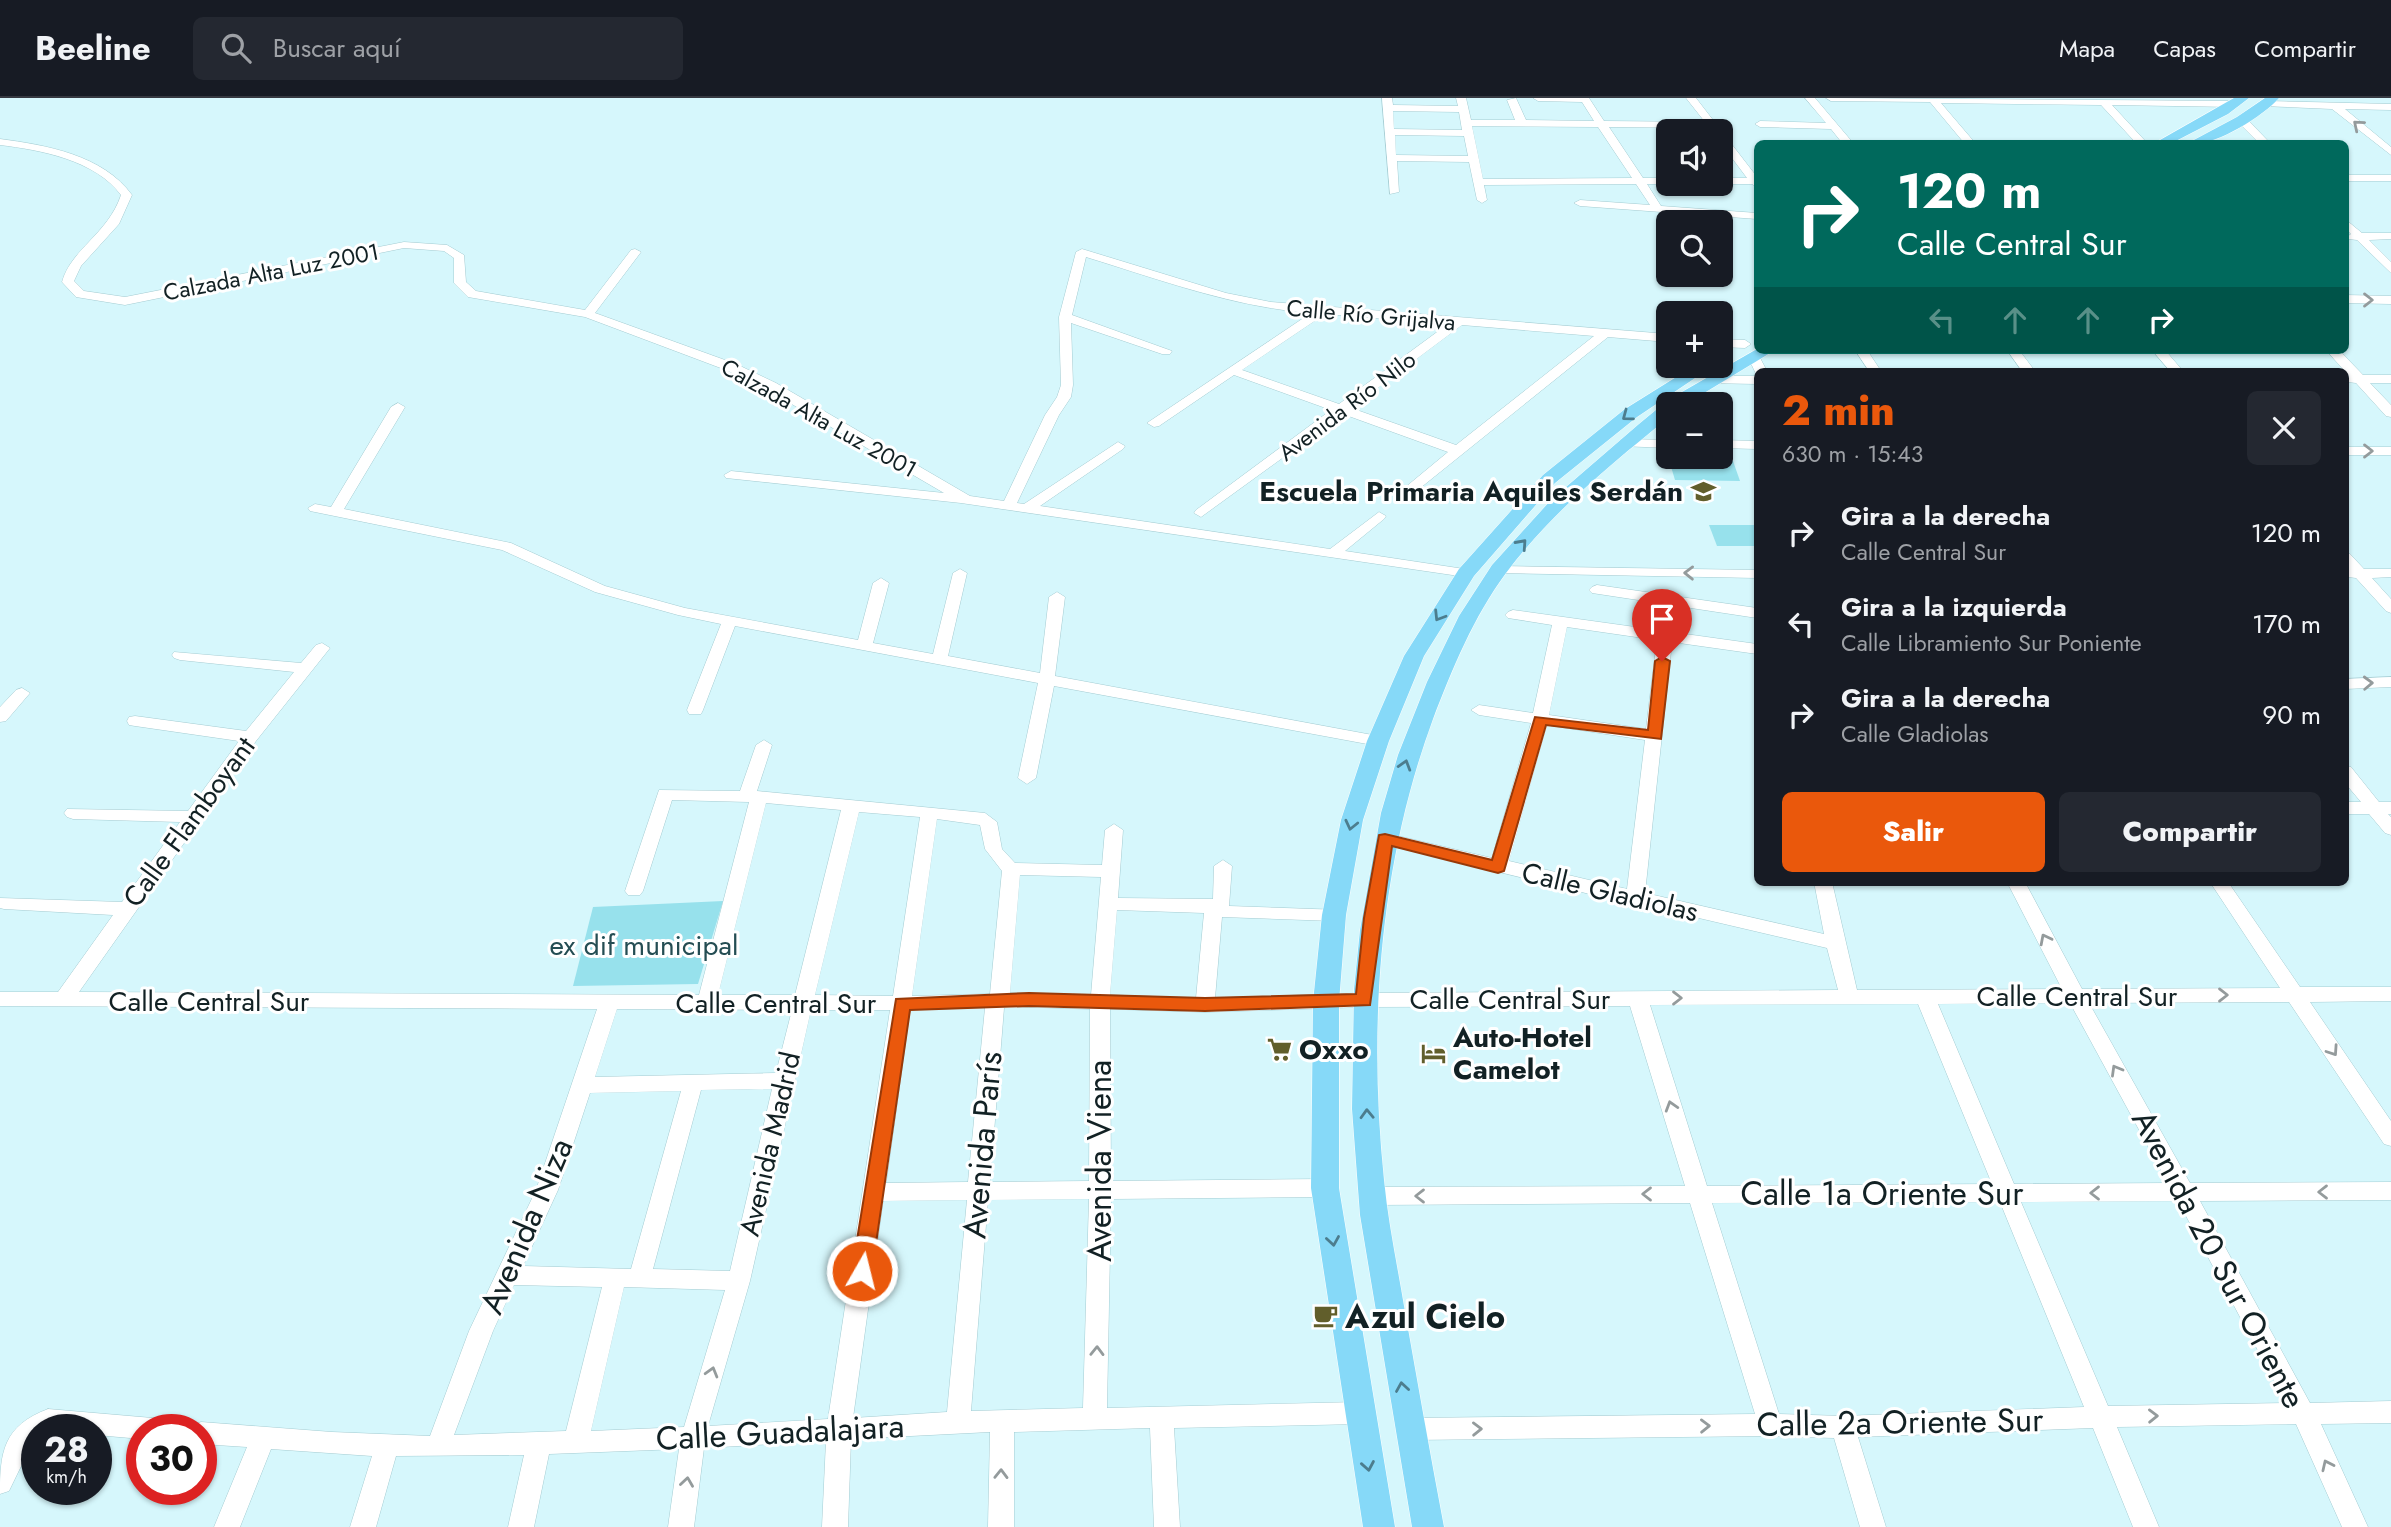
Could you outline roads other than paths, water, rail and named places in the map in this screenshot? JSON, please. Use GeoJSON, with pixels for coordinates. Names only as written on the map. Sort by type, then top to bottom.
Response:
{"type":"FeatureCollection","features":[{"type":"Feature","properties":{"kind":"main road"},"geometry":{"type":"LineString","coordinates":[[2177,140],[2235,112],[2253,98]]}},
{"type":"Feature","properties":{"kind":"main road"},"geometry":{"type":"LineString","coordinates":[[2201,140],[2242,120],[2267,100]]}},
{"type":"Feature","properties":{"kind":"main road"},"geometry":{"type":"LineString","coordinates":[[2189,140],[2267,100]]}},
{"type":"Feature","properties":{"kind":"main road"},"geometry":{"type":"LineString","coordinates":[[2167,140],[2240,101]]}},
{"type":"Feature","properties":{"kind":"main road"},"geometry":{"type":"LineString","coordinates":[[1733,355],[1754,352]]}},
{"type":"Feature","properties":{"kind":"main road"},"geometry":{"type":"LineString","coordinates":[[1733,362],[1754,353]]}},
{"type":"Feature","properties":{"kind":"main road"},"geometry":{"type":"LineString","coordinates":[[1379,1527],[1325,1188],[1326,1002],[1334,915],[1352,820],[1378,741],[1414,656],[1466,573],[1549,479],[1631,413],[1698,378]]}},
{"type":"Feature","properties":{"kind":"main road"},"geometry":{"type":"LineString","coordinates":[[1687,392],[1703,378]]}},
{"type":"Feature","properties":{"kind":"main road"},"geometry":{"type":"LineString","coordinates":[[1427,1527],[1369,1171],[1364,1000],[1372,918],[1385,839],[1415,733],[1449,654],[1499,570],[1576,484],[1656,419]]}},
{"type":"Feature","properties":{"kind":"street"},"geometry":{"type":"LineString","coordinates":[[1691,98],[1708,119]]}},
{"type":"Feature","properties":{"kind":"street"},"geometry":{"type":"LineString","coordinates":[[1810,98],[1846,140]]}},
{"type":"Feature","properties":{"kind":"street"},"geometry":{"type":"LineString","coordinates":[[1831,98],[2240,101]]}},
{"type":"Feature","properties":{"kind":"street"},"geometry":{"type":"LineString","coordinates":[[2325,98],[2391,152]]}},
{"type":"Feature","properties":{"kind":"street"},"geometry":{"type":"LineString","coordinates":[[1538,99],[1585,99],[1658,209]]}},
{"type":"Feature","properties":{"kind":"street"},"geometry":{"type":"LineString","coordinates":[[1933,99],[1968,140]]}},
{"type":"Feature","properties":{"kind":"street"},"geometry":{"type":"LineString","coordinates":[[1512,100],[1522,124]]}},
{"type":"Feature","properties":{"kind":"street"},"geometry":{"type":"LineString","coordinates":[[2102,100],[2139,140]]}},
{"type":"Feature","properties":{"kind":"street"},"geometry":{"type":"LineString","coordinates":[[2267,100],[2336,106],[2391,107]]}},
{"type":"Feature","properties":{"kind":"street"},"geometry":{"type":"LineString","coordinates":[[1394,192],[1387,103],[1462,103],[1482,200]]}},
{"type":"Feature","properties":{"kind":"street"},"geometry":{"type":"LineString","coordinates":[[2242,120],[2262,140]]}},
{"type":"Feature","properties":{"kind":"street"},"geometry":{"type":"LineString","coordinates":[[1389,132],[1522,124],[1656,127]]}},
{"type":"Feature","properties":{"kind":"street"},"geometry":{"type":"LineString","coordinates":[[1760,124],[1835,126]]}},
{"type":"Feature","properties":{"kind":"street","name":"Calzada Alta Luz 2001"},"geometry":{"type":"LineString","coordinates":[[0,142],[29,146],[98,169],[122,184],[127,195],[123,210],[104,236],[69,273],[68,282],[80,294],[125,301],[404,245],[447,248],[460,257],[460,283],[472,294],[588,314],[672,343],[772,386],[966,500],[1466,573]]}},
{"type":"Feature","properties":{"kind":"street"},"geometry":{"type":"LineString","coordinates":[[1733,152],[1754,179]]}},
{"type":"Feature","properties":{"kind":"street"},"geometry":{"type":"LineString","coordinates":[[1391,158],[1473,159]]}},
{"type":"Feature","properties":{"kind":"street"},"geometry":{"type":"LineString","coordinates":[[2349,178],[2391,178]]}},
{"type":"Feature","properties":{"kind":"street"},"geometry":{"type":"LineString","coordinates":[[1478,182],[1656,181]]}},
{"type":"Feature","properties":{"kind":"street"},"geometry":{"type":"LineString","coordinates":[[1733,181],[1754,182]]}},
{"type":"Feature","properties":{"kind":"street"},"geometry":{"type":"LineString","coordinates":[[1580,203],[1754,216]]}},
{"type":"Feature","properties":{"kind":"street"},"geometry":{"type":"LineString","coordinates":[[2349,226],[2391,269]]}},
{"type":"Feature","properties":{"kind":"street"},"geometry":{"type":"LineString","coordinates":[[2349,237],[2391,236]]}},
{"type":"Feature","properties":{"kind":"street"},"geometry":{"type":"LineString","coordinates":[[588,314],[635,252]]}},
{"type":"Feature","properties":{"kind":"street","name":"Calle Río Grijalva"},"geometry":{"type":"LineString","coordinates":[[1065,317],[1082,252],[1223,296],[1271,306],[1656,337]]}},
{"type":"Feature","properties":{"kind":"street"},"geometry":{"type":"LineString","coordinates":[[2349,299],[2391,300]]}},
{"type":"Feature","properties":{"kind":"street"},"geometry":{"type":"LineString","coordinates":[[1154,424],[1320,312]]}},
{"type":"Feature","properties":{"kind":"street"},"geometry":{"type":"LineString","coordinates":[[1009,506],[1052,415],[1064,397],[1067,385],[1065,317],[1166,351]]}},
{"type":"Feature","properties":{"kind":"street","name":"Avenida Río Nilo"},"geometry":{"type":"LineString","coordinates":[[1201,513],[1458,322]]}},
{"type":"Feature","properties":{"kind":"street"},"geometry":{"type":"LineString","coordinates":[[1409,491],[1605,333]]}},
{"type":"Feature","properties":{"kind":"street"},"geometry":{"type":"LineString","coordinates":[[1733,346],[1754,351]]}},
{"type":"Feature","properties":{"kind":"street"},"geometry":{"type":"LineString","coordinates":[[2015,354],[2027,368]]}},
{"type":"Feature","properties":{"kind":"street"},"geometry":{"type":"LineString","coordinates":[[2162,354],[2174,368]]}},
{"type":"Feature","properties":{"kind":"street"},"geometry":{"type":"LineString","coordinates":[[2336,354],[2391,413]]}},
{"type":"Feature","properties":{"kind":"street"},"geometry":{"type":"LineString","coordinates":[[1234,371],[1457,450]]}},
{"type":"Feature","properties":{"kind":"street"},"geometry":{"type":"LineString","coordinates":[[1733,377],[1754,380]]}},
{"type":"Feature","properties":{"kind":"street"},"geometry":{"type":"LineString","coordinates":[[2349,379],[2391,379]]}},
{"type":"Feature","properties":{"kind":"street"},"geometry":{"type":"LineString","coordinates":[[335,512],[398,407]]}},
{"type":"Feature","properties":{"kind":"street"},"geometry":{"type":"LineString","coordinates":[[1626,443],[1656,444]]}},
{"type":"Feature","properties":{"kind":"street"},"geometry":{"type":"LineString","coordinates":[[1733,444],[1754,445]]}},
{"type":"Feature","properties":{"kind":"street"},"geometry":{"type":"LineString","coordinates":[[1028,508],[1118,446]]}},
{"type":"Feature","properties":{"kind":"street"},"geometry":{"type":"LineString","coordinates":[[2349,451],[2391,451]]}},
{"type":"Feature","properties":{"kind":"street"},"geometry":{"type":"LineString","coordinates":[[731,475],[966,500]]}},
{"type":"Feature","properties":{"kind":"street"},"geometry":{"type":"LineString","coordinates":[[315,508],[506,546],[600,589],[656,605],[1378,741]]}},
{"type":"Feature","properties":{"kind":"street"},"geometry":{"type":"LineString","coordinates":[[1332,554],[1379,516]]}},
{"type":"Feature","properties":{"kind":"street"},"geometry":{"type":"LineString","coordinates":[[1499,570],[1754,574]]}},
{"type":"Feature","properties":{"kind":"street"},"geometry":{"type":"LineString","coordinates":[[940,657],[960,573]]}},
{"type":"Feature","properties":{"kind":"street"},"geometry":{"type":"LineString","coordinates":[[2353,574],[2391,573]]}},
{"type":"Feature","properties":{"kind":"street"},"geometry":{"type":"LineString","coordinates":[[2353,574],[2391,608]]}},
{"type":"Feature","properties":{"kind":"street"},"geometry":{"type":"LineString","coordinates":[[865,644],[881,583]]}},
{"type":"Feature","properties":{"kind":"street"},"geometry":{"type":"LineString","coordinates":[[1597,590],[1754,614]]}},
{"type":"Feature","properties":{"kind":"street"},"geometry":{"type":"LineString","coordinates":[[1027,778],[1047,678],[1057,597]]}},
{"type":"Feature","properties":{"kind":"street"},"geometry":{"type":"LineString","coordinates":[[1513,615],[1754,649]]}},
{"type":"Feature","properties":{"kind":"street"},"geometry":{"type":"LineString","coordinates":[[695,710],[730,620]]}},
{"type":"Feature","properties":{"kind":"street"},"geometry":{"type":"LineString","coordinates":[[1498,867],[1540,720],[1560,622]]}},
{"type":"Feature","properties":{"kind":"street"},"geometry":{"type":"LineString","coordinates":[[1635,899],[1665,636]]}},
{"type":"Feature","properties":{"kind":"street","name":"Calle Flamboyant"},"geometry":{"type":"LineString","coordinates":[[62,1001],[250,737],[321,648]]}},
{"type":"Feature","properties":{"kind":"street"},"geometry":{"type":"LineString","coordinates":[[180,655],[303,668]]}},
{"type":"Feature","properties":{"kind":"street"},"geometry":{"type":"LineString","coordinates":[[2349,684],[2391,682]]}},
{"type":"Feature","properties":{"kind":"street"},"geometry":{"type":"LineString","coordinates":[[0,717],[23,693]]}},
{"type":"Feature","properties":{"kind":"street"},"geometry":{"type":"LineString","coordinates":[[1479,710],[1655,736]]}},
{"type":"Feature","properties":{"kind":"street"},"geometry":{"type":"LineString","coordinates":[[135,721],[250,737]]}},
{"type":"Feature","properties":{"kind":"street"},"geometry":{"type":"LineString","coordinates":[[707,1002],[764,744]]}},
{"type":"Feature","properties":{"kind":"street"},"geometry":{"type":"LineString","coordinates":[[2349,775],[2383,808],[2391,829]]}},
{"type":"Feature","properties":{"kind":"street"},"geometry":{"type":"LineString","coordinates":[[634,891],[665,794],[753,797],[979,817],[988,822],[992,850],[998,860],[1011,869],[1111,872]]}},
{"type":"Feature","properties":{"kind":"street","name":"Avenida Madrid"},"geometry":{"type":"LineString","coordinates":[[681,1527],[693,1438],[739,1281],[784,1081],[851,807]]}},
{"type":"Feature","properties":{"kind":"street"},"geometry":{"type":"LineString","coordinates":[[2349,808],[2383,808]]}},
{"type":"Feature","properties":{"kind":"street"},"geometry":{"type":"LineString","coordinates":[[73,813],[194,817]]}},
{"type":"Feature","properties":{"kind":"street"},"geometry":{"type":"LineString","coordinates":[[835,1527],[839,1428],[929,814]]}},
{"type":"Feature","properties":{"kind":"street","name":"Avenida Viena"},"geometry":{"type":"LineString","coordinates":[[1095,1419],[1100,1191],[1100,1001],[1114,830]]}},
{"type":"Feature","properties":{"kind":"street","name":"Calle Gladiolas"},"geometry":{"type":"LineString","coordinates":[[1385,839],[1635,899],[1835,943]]}},
{"type":"Feature","properties":{"kind":"street"},"geometry":{"type":"LineString","coordinates":[[1214,906],[1222,903],[1223,866]]}},
{"type":"Feature","properties":{"kind":"street","name":"Avenida París"},"geometry":{"type":"LineString","coordinates":[[958,1422],[995,1002],[1000,994],[1011,869]]}},
{"type":"Feature","properties":{"kind":"street"},"geometry":{"type":"LineString","coordinates":[[1824,886],[1849,997]]}},
{"type":"Feature","properties":{"kind":"street","name":"Avenida 20 Sur Oriente"},"geometry":{"type":"LineString","coordinates":[[2018,886],[2074,996],[2186,1192],[2303,1413],[2355,1527]]}},
{"type":"Feature","properties":{"kind":"street"},"geometry":{"type":"LineString","coordinates":[[2222,886],[2391,1138]]}},
{"type":"Feature","properties":{"kind":"street"},"geometry":{"type":"LineString","coordinates":[[4,903],[126,909]]}},
{"type":"Feature","properties":{"kind":"street"},"geometry":{"type":"LineString","coordinates":[[1108,904],[1214,906],[1231,913],[1334,915]]}},
{"type":"Feature","properties":{"kind":"street"},"geometry":{"type":"LineString","coordinates":[[1205,1004],[1214,906]]}},
{"type":"Feature","properties":{"kind":"street","name":"Calle Central Sur"},"geometry":{"type":"LineString","coordinates":[[0,999],[609,1003],[1100,1001],[1205,1004],[1364,1000],[2391,994]]}},
{"type":"Feature","properties":{"kind":"street"},"geometry":{"type":"LineString","coordinates":[[1925,997],[2146,1527]]}},
{"type":"Feature","properties":{"kind":"street"},"geometry":{"type":"LineString","coordinates":[[1638,999],[1770,1425]]}},
{"type":"Feature","properties":{"kind":"street","name":"Avenida Niza"},"geometry":{"type":"LineString","coordinates":[[438,1447],[481,1331],[547,1190],[609,1003]]}},
{"type":"Feature","properties":{"kind":"street"},"geometry":{"type":"LineString","coordinates":[[582,1085],[784,1081]]}},
{"type":"Feature","properties":{"kind":"street"},"geometry":{"type":"LineString","coordinates":[[639,1279],[693,1084]]}},
{"type":"Feature","properties":{"kind":"street"},"geometry":{"type":"LineString","coordinates":[[873,1192],[1325,1188]]}},
{"type":"Feature","properties":{"kind":"street","name":"Calle 1a Oriente Sur"},"geometry":{"type":"LineString","coordinates":[[1372,1196],[2391,1191]]}},
{"type":"Feature","properties":{"kind":"street"},"geometry":{"type":"LineString","coordinates":[[508,1275],[739,1281]]}},
{"type":"Feature","properties":{"kind":"street"},"geometry":{"type":"LineString","coordinates":[[576,1441],[615,1278]]}},
{"type":"Feature","properties":{"kind":"street","name":"Calle 2a Oriente Sur"},"geometry":{"type":"LineString","coordinates":[[1409,1429],[1770,1425],[1843,1427],[2100,1417],[2391,1412]]}},
{"type":"Feature","properties":{"kind":"street","name":"Calle Guadalajara"},"geometry":{"type":"LineString","coordinates":[[217,1434],[438,1447],[693,1438],[958,1422],[1359,1413]]}},
{"type":"Feature","properties":{"kind":"street"},"geometry":{"type":"LineString","coordinates":[[1161,1417],[1167,1527]]}},
{"type":"Feature","properties":{"kind":"street"},"geometry":{"type":"LineString","coordinates":[[0,1483],[23,1438],[32,1427],[48,1420],[126,1427]]}},
{"type":"Feature","properties":{"kind":"street"},"geometry":{"type":"LineString","coordinates":[[1001,1527],[1002,1421]]}},
{"type":"Feature","properties":{"kind":"street"},"geometry":{"type":"LineString","coordinates":[[1843,1427],[1873,1527]]}},
{"type":"Feature","properties":{"kind":"street"},"geometry":{"type":"LineString","coordinates":[[227,1527],[263,1438]]}},
{"type":"Feature","properties":{"kind":"street"},"geometry":{"type":"LineString","coordinates":[[521,1527],[539,1443]]}},
{"type":"Feature","properties":{"kind":"street"},"geometry":{"type":"LineString","coordinates":[[363,1527],[387,1445]]}},
{"type":"Feature","properties":{"kind":"place","name":"Escuela Primaria Aquiles Serdán"},"geometry":{"type":"Point","coordinates":[1703,491]}},
{"type":"Feature","properties":{"kind":"place","name":"Oxxo"},"geometry":{"type":"Point","coordinates":[1279,1049]}},
{"type":"Feature","properties":{"kind":"place","name":"Auto-Hotel Camelot"},"geometry":{"type":"Point","coordinates":[1433,1053]}},
{"type":"Feature","properties":{"kind":"place","name":"Azul Cielo"},"geometry":{"type":"Point","coordinates":[1325,1316]}},
{"type":"Feature","properties":{"kind":"park label","name":"ex dif municipal"},"geometry":{"type":"Point","coordinates":[644,945]}}]}
